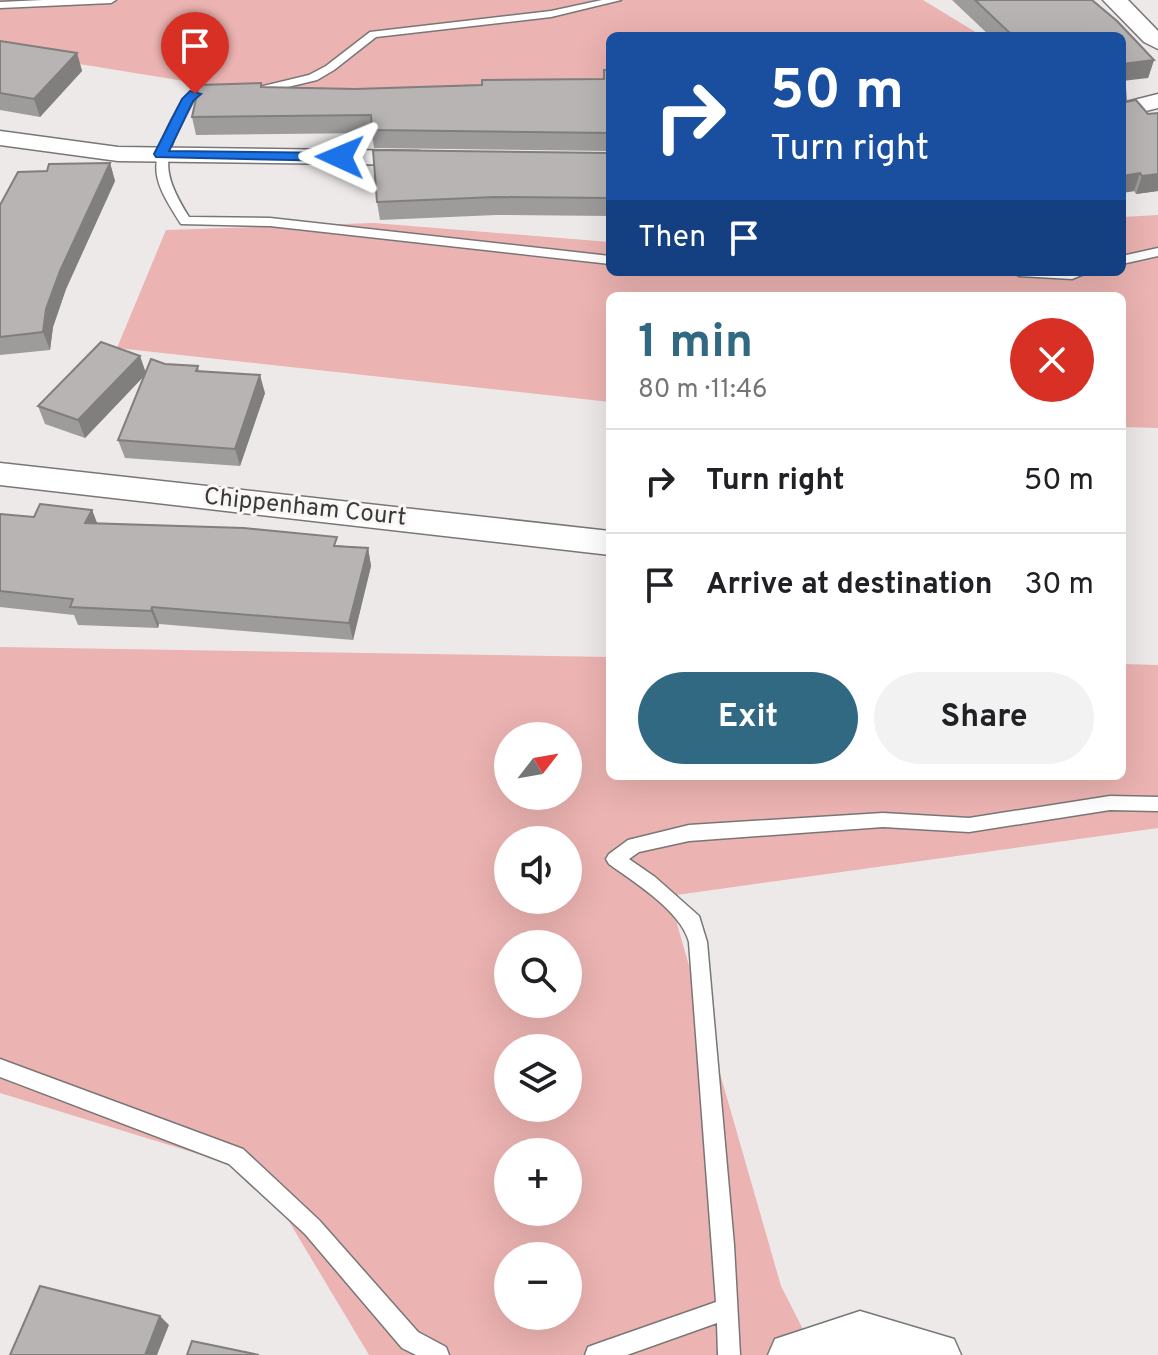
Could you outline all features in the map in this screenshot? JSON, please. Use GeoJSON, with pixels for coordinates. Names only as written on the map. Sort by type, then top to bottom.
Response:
{"type":"FeatureCollection","features":[{"type":"Feature","properties":{"kind":"street"},"geometry":{"type":"LineString","coordinates":[[1114,0],[1125,7],[1144,33],[1158,42]]}},
{"type":"Feature","properties":{"kind":"street"},"geometry":{"type":"LineString","coordinates":[[1126,109],[1158,101]]}},
{"type":"Feature","properties":{"kind":"street"},"geometry":{"type":"LineString","coordinates":[[3,145],[118,154],[440,159]]}},
{"type":"Feature","properties":{"kind":"street","name":"Chippenham Court"},"geometry":{"type":"LineString","coordinates":[[0,474],[606,543]]}},
{"type":"Feature","properties":{"kind":"street"},"geometry":{"type":"LineString","coordinates":[[791,1355],[860,1334],[938,1355]]}},
{"type":"Feature","properties":{"kind":"lane"},"geometry":{"type":"LineString","coordinates":[[0,5],[111,0]]}},
{"type":"Feature","properties":{"kind":"lane"},"geometry":{"type":"LineString","coordinates":[[606,260],[270,222],[185,221],[161,180],[158,165],[188,99],[195,94],[263,89],[311,77],[329,69],[350,47],[374,34],[551,14],[616,0]]}},
{"type":"Feature","properties":{"kind":"lane"},"geometry":{"type":"LineString","coordinates":[[1126,259],[1158,252]]}},
{"type":"Feature","properties":{"kind":"lane"},"geometry":{"type":"LineString","coordinates":[[729,1355],[724,1245],[698,942],[693,922],[649,883],[615,859],[634,845],[689,833],[883,820],[969,825],[1110,803],[1158,804]]}},
{"type":"Feature","properties":{"kind":"lane"},"geometry":{"type":"LineString","coordinates":[[0,1068],[236,1156],[312,1227],[410,1340],[438,1355]]}},
{"type":"Feature","properties":{"kind":"lane"},"geometry":{"type":"LineString","coordinates":[[596,1355],[725,1309]]}},
{"type":"Feature","properties":{"kind":"shaded area"},"geometry":{"type":"Polygon","coordinates":[[[0,0],[923,0],[975,32],[606,32],[606,84],[301,100],[0,51],[0,0]]]}},
{"type":"Feature","properties":{"kind":"shaded area"},"geometry":{"type":"Polygon","coordinates":[[[1158,215],[1158,428],[1126,427],[1126,292],[606,292],[606,402],[117,348],[166,230],[374,223],[606,242],[606,276],[1126,276],[1126,217],[1158,215]]]}},
{"type":"Feature","properties":{"kind":"shaded area"},"geometry":{"type":"Polygon","coordinates":[[[0,647],[606,657],[606,780],[1126,780],[1126,664],[1158,665],[1158,828],[669,896],[781,1286],[816,1355],[369,1355],[260,1173],[0,1093],[0,647]]]}},
{"type":"Feature","properties":{"kind":"building"},"geometry":{"type":"Polygon","coordinates":[[[975,0],[1092,0],[1117,21],[1154,60],[1126,64],[1126,32],[1009,32],[975,0]]]}},
{"type":"Feature","properties":{"kind":"building"},"geometry":{"type":"Polygon","coordinates":[[[0,41],[77,53],[34,99],[0,93],[0,41]]]}},
{"type":"Feature","properties":{"kind":"building"},"geometry":{"type":"Polygon","coordinates":[[[606,70],[606,133],[372,130],[371,115],[192,117],[199,85],[261,83],[261,87],[355,89],[482,85],[482,80],[604,79],[606,70]]]}},
{"type":"Feature","properties":{"kind":"building"},"geometry":{"type":"Polygon","coordinates":[[[1136,100],[1148,114],[1158,113],[1158,174],[1142,176],[1140,173],[1126,175],[1126,102],[1136,100]]]}},
{"type":"Feature","properties":{"kind":"building"},"geometry":{"type":"Polygon","coordinates":[[[373,150],[606,153],[606,198],[495,197],[377,202],[373,150]]]}},
{"type":"Feature","properties":{"kind":"building"},"geometry":{"type":"Polygon","coordinates":[[[110,163],[60,271],[46,309],[43,332],[0,337],[0,205],[18,172],[47,171],[49,164],[110,163]]]}},
{"type":"Feature","properties":{"kind":"building"},"geometry":{"type":"Polygon","coordinates":[[[101,342],[140,356],[78,420],[38,406],[101,342]]]}},
{"type":"Feature","properties":{"kind":"building"},"geometry":{"type":"Polygon","coordinates":[[[151,359],[165,364],[198,366],[196,371],[260,375],[235,449],[118,440],[151,359]]]}},
{"type":"Feature","properties":{"kind":"building"},"geometry":{"type":"Polygon","coordinates":[[[40,504],[92,510],[85,523],[244,528],[337,537],[334,546],[368,548],[349,623],[152,607],[151,611],[70,607],[73,599],[0,591],[0,514],[34,517],[40,504]]]}},
{"type":"Feature","properties":{"kind":"building"},"geometry":{"type":"Polygon","coordinates":[[[40,1286],[160,1316],[145,1355],[10,1355],[40,1286]]]}},
{"type":"Feature","properties":{"kind":"building"},"geometry":{"type":"Polygon","coordinates":[[[192,1341],[259,1355],[187,1355],[192,1341]]]}},
{"type":"Feature","properties":{"kind":"route"},"geometry":{"type":"LineString","coordinates":[[195,94],[188,99],[161,154],[340,157]]}}]}
